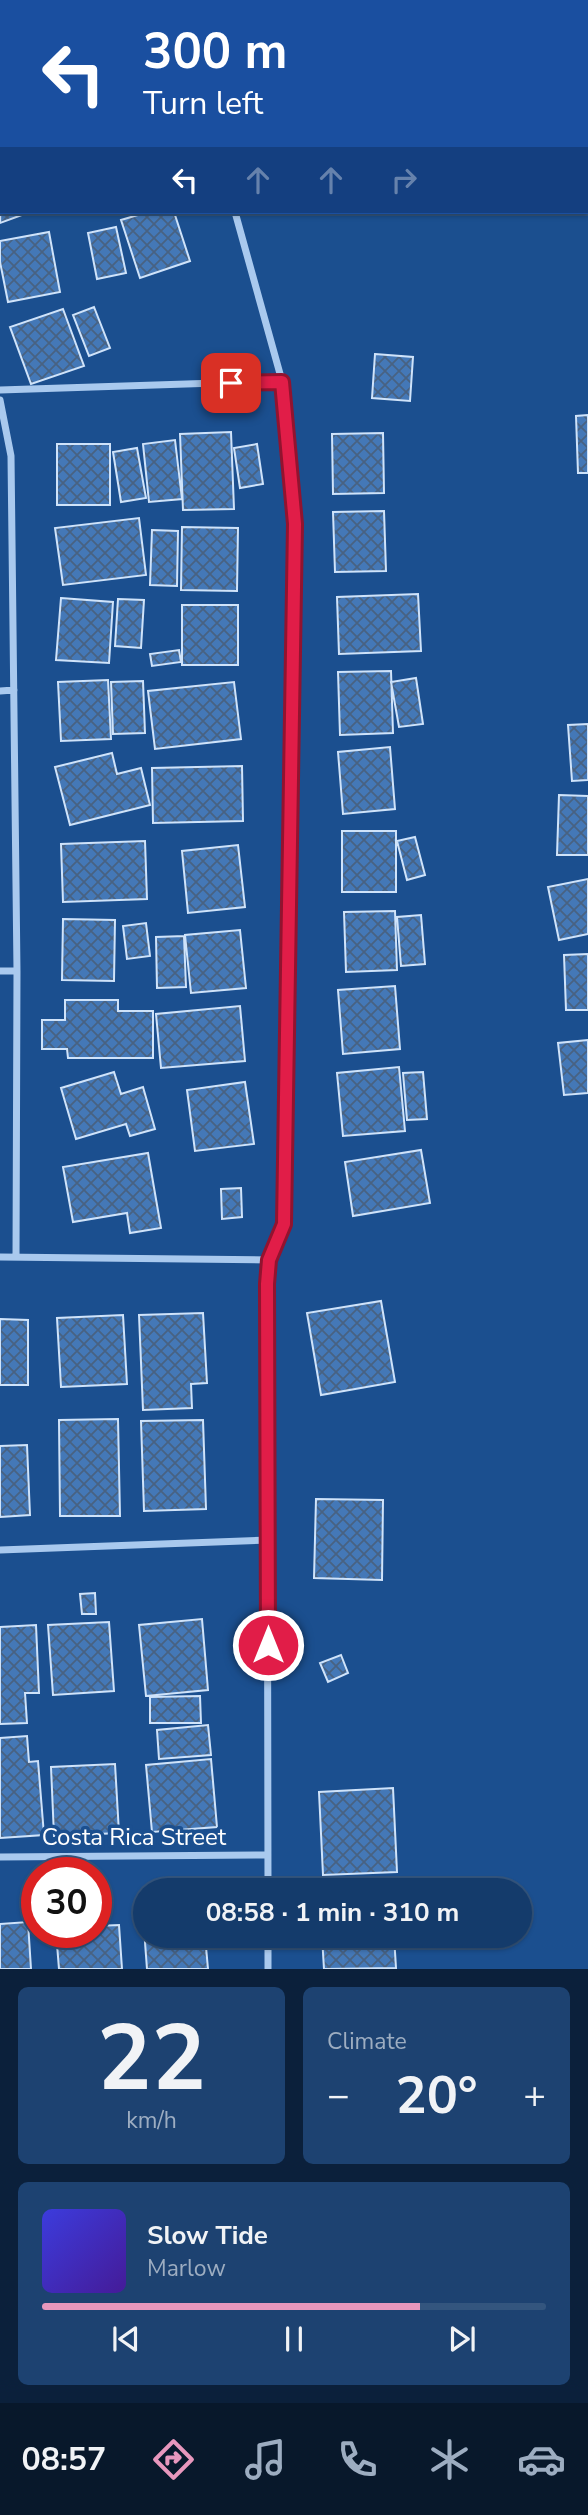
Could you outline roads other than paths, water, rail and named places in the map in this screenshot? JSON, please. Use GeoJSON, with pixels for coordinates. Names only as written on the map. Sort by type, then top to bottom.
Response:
{"type":"FeatureCollection","features":[{"type":"Feature","properties":{"kind":"street"},"geometry":{"type":"LineString","coordinates":[[236,214],[282,382],[295,524],[284,1224],[269,1260],[268,1878]]}},
{"type":"Feature","properties":{"kind":"street"},"geometry":{"type":"LineString","coordinates":[[0,390],[282,382]]}},
{"type":"Feature","properties":{"kind":"street"},"geometry":{"type":"LineString","coordinates":[[0,400],[11,456],[17,971],[16,1257]]}},
{"type":"Feature","properties":{"kind":"street"},"geometry":{"type":"LineString","coordinates":[[0,691],[14,690]]}},
{"type":"Feature","properties":{"kind":"street"},"geometry":{"type":"LineString","coordinates":[[0,971],[17,971]]}},
{"type":"Feature","properties":{"kind":"street"},"geometry":{"type":"LineString","coordinates":[[0,1257],[269,1260]]}},
{"type":"Feature","properties":{"kind":"street"},"geometry":{"type":"LineString","coordinates":[[0,1550],[268,1541]]}},
{"type":"Feature","properties":{"kind":"street","name":"Costa Rica Street"},"geometry":{"type":"LineString","coordinates":[[0,1857],[268,1855]]}},
{"type":"Feature","properties":{"kind":"street"},"geometry":{"type":"LineString","coordinates":[[268,1948],[268,1969]]}}]}
